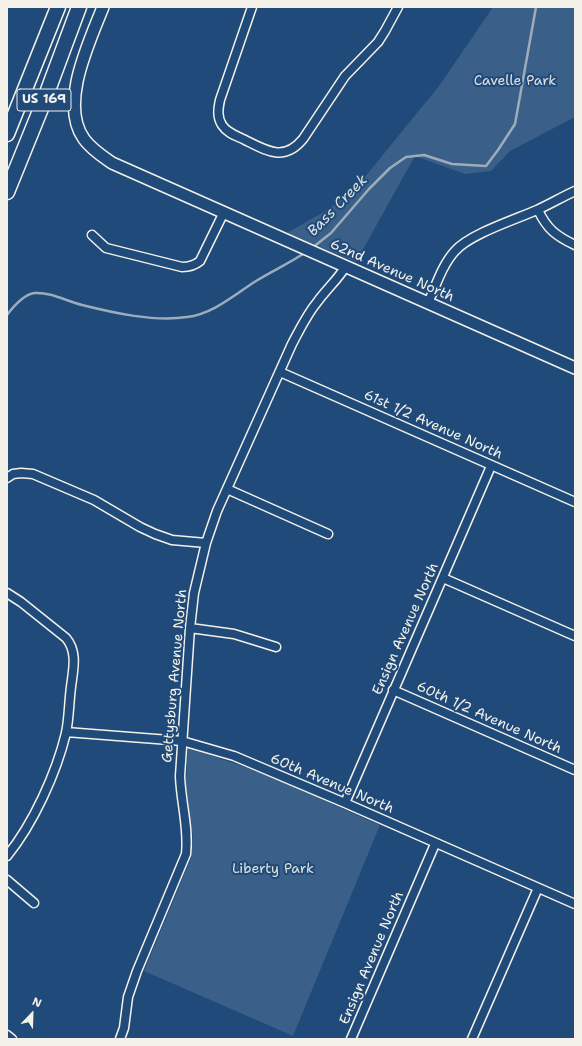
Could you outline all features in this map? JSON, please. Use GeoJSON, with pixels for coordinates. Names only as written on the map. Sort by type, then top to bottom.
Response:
{"type":"FeatureCollection","features":[{"type":"Feature","properties":{"kind":"highway","name":"US 169"},"geometry":{"type":"LineString","coordinates":[[7,134],[58,7]]}},
{"type":"Feature","properties":{"kind":"highway","name":"US 169"},"geometry":{"type":"LineString","coordinates":[[7,192],[44,101],[78,7]]}},
{"type":"Feature","properties":{"kind":"street","name":"62nd Avenue North"},"geometry":{"type":"LineString","coordinates":[[103,7],[78,77],[74,103],[78,127],[84,139],[102,156],[112,163],[575,368]]}},
{"type":"Feature","properties":{"kind":"street"},"geometry":{"type":"LineString","coordinates":[[252,7],[218,109],[219,118],[222,126],[229,132],[268,151],[278,153],[288,152],[297,147],[345,76],[378,42],[398,7]]}},
{"type":"Feature","properties":{"kind":"street"},"geometry":{"type":"LineString","coordinates":[[428,303],[454,252],[464,243],[474,237],[538,210],[575,191]]}},
{"type":"Feature","properties":{"kind":"street"},"geometry":{"type":"LineString","coordinates":[[538,210],[543,220],[555,235],[575,245]]}},
{"type":"Feature","properties":{"kind":"street"},"geometry":{"type":"LineString","coordinates":[[92,235],[106,248],[182,267],[188,267],[195,265],[200,261],[224,212]]}},
{"type":"Feature","properties":{"kind":"street","name":"Gettysburg Avenue North"},"geometry":{"type":"LineString","coordinates":[[120,1039],[124,1028],[128,997],[135,976],[186,854],[188,840],[180,794],[182,741],[194,593],[206,543],[217,511],[304,322],[317,301],[346,266]]}},
{"type":"Feature","properties":{"kind":"street","name":"61st 1/2 Avenue North"},"geometry":{"type":"LineString","coordinates":[[280,372],[575,502]]}},
{"type":"Feature","properties":{"kind":"street","name":"Ensign Avenue North"},"geometry":{"type":"LineString","coordinates":[[345,803],[491,466]]}},
{"type":"Feature","properties":{"kind":"street"},"geometry":{"type":"LineString","coordinates":[[7,478],[13,474],[32,474],[94,500],[155,534],[172,540],[206,543]]}},
{"type":"Feature","properties":{"kind":"street"},"geometry":{"type":"LineString","coordinates":[[227,489],[328,534]]}},
{"type":"Feature","properties":{"kind":"street"},"geometry":{"type":"LineString","coordinates":[[442,578],[575,636]]}},
{"type":"Feature","properties":{"kind":"street"},"geometry":{"type":"LineString","coordinates":[[7,593],[43,618],[66,638],[71,644],[74,658],[66,732],[55,768],[35,814],[25,832],[7,856]]}},
{"type":"Feature","properties":{"kind":"street"},"geometry":{"type":"LineString","coordinates":[[190,628],[234,634],[276,647]]}},
{"type":"Feature","properties":{"kind":"street","name":"60th 1/2 Avenue North"},"geometry":{"type":"LineString","coordinates":[[393,690],[575,770]]}},
{"type":"Feature","properties":{"kind":"street","name":"60th Avenue North"},"geometry":{"type":"LineString","coordinates":[[66,732],[182,741],[234,756],[575,904]]}},
{"type":"Feature","properties":{"kind":"street","name":"Ensign Avenue North"},"geometry":{"type":"LineString","coordinates":[[351,1039],[435,844]]}},
{"type":"Feature","properties":{"kind":"street"},"geometry":{"type":"LineString","coordinates":[[7,880],[34,903]]}},
{"type":"Feature","properties":{"kind":"street"},"geometry":{"type":"LineString","coordinates":[[472,1039],[538,888]]}},
{"type":"Feature","properties":{"kind":"street"},"geometry":{"type":"LineString","coordinates":[[7,1035],[12,1039]]}},
{"type":"Feature","properties":{"kind":"green space","name":"Cavelle Park"},"geometry":{"type":"Polygon","coordinates":[[[493,7],[575,7],[575,117],[510,151],[491,171],[465,174],[415,156],[356,262],[287,233],[329,209],[364,178],[439,86],[493,7]]]}},
{"type":"Feature","properties":{"kind":"green space","name":"Liberty Park"},"geometry":{"type":"Polygon","coordinates":[[[188,749],[261,773],[380,825],[293,1036],[144,971],[191,858],[193,838],[185,793],[188,749]]]}},
{"type":"Feature","properties":{"kind":"waterway","name":"Bass Creek"},"geometry":{"type":"LineString","coordinates":[[312,248],[331,233],[369,189],[390,168],[406,157],[424,155],[452,164],[486,166],[515,124],[536,7]]}},
{"type":"Feature","properties":{"kind":"waterway","name":"Bass Creek"},"geometry":{"type":"LineString","coordinates":[[7,315],[23,298],[35,293],[47,294],[107,311],[148,318],[174,318],[197,315],[223,303],[256,281],[306,252]]}}]}
